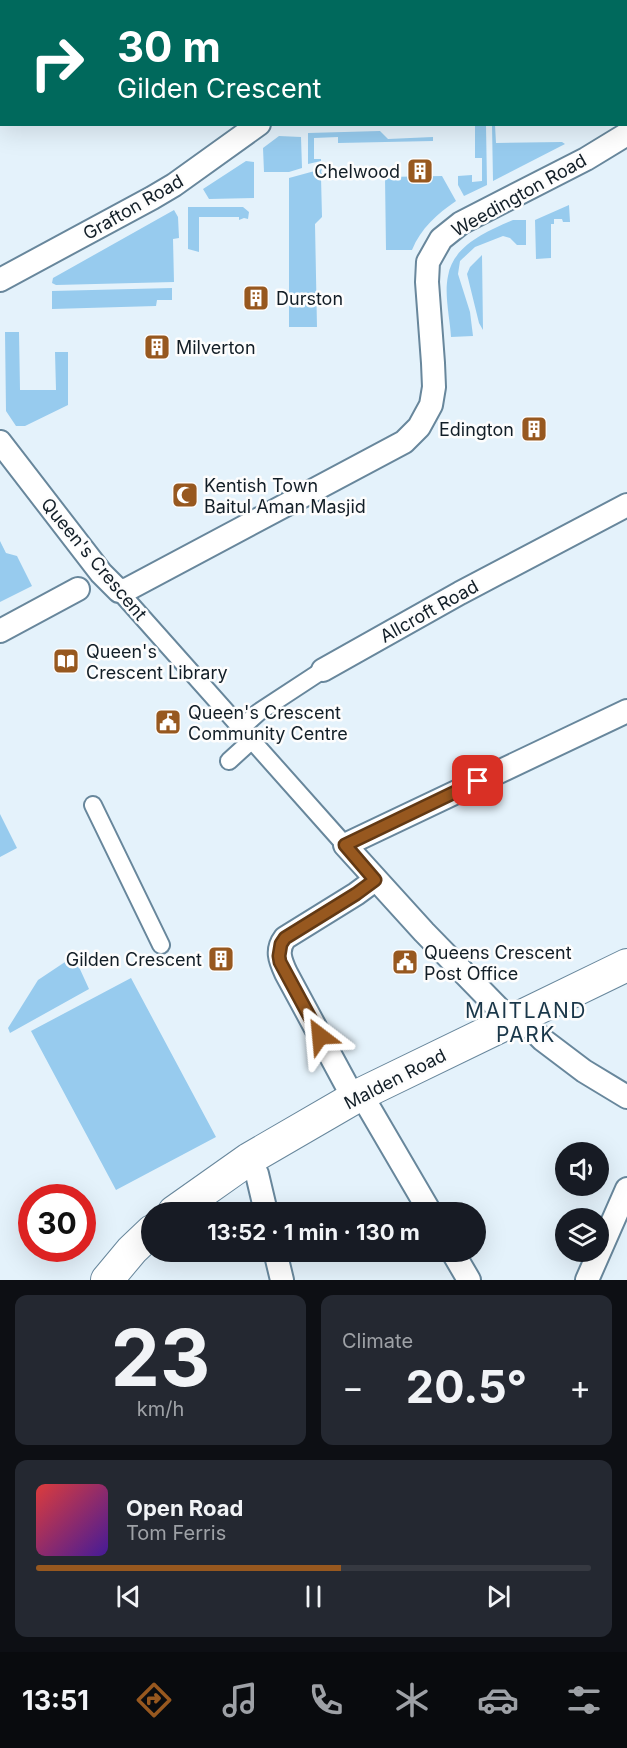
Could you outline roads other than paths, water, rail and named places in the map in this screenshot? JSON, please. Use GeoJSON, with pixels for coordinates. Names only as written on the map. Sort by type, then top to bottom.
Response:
{"type":"FeatureCollection","features":[{"type":"Feature","properties":{"kind":"main road","name":"Malden Road"},"geometry":{"type":"LineString","coordinates":[[188,1202],[249,1159],[358,1096],[627,965]]}},
{"type":"Feature","properties":{"kind":"main road"},"geometry":{"type":"LineString","coordinates":[[107,1280],[141,1241]]}},
{"type":"Feature","properties":{"kind":"street","name":"Grafton Road"},"geometry":{"type":"LineString","coordinates":[[0,280],[167,189],[256,126]]}},
{"type":"Feature","properties":{"kind":"street","name":"Weedington Road"},"geometry":{"type":"LineString","coordinates":[[119,591],[128,589],[404,441],[419,427],[431,405],[434,387],[427,282],[428,262],[441,239],[461,223],[586,159],[627,135]]}},
{"type":"Feature","properties":{"kind":"street","name":"Queen's Crescent"},"geometry":{"type":"LineString","coordinates":[[0,442],[88,582],[119,591],[375,880],[489,999],[513,1020],[531,1028],[584,1071],[627,1097]]}},
{"type":"Feature","properties":{"kind":"street","name":"Allcroft Road"},"geometry":{"type":"LineString","coordinates":[[229,761],[259,712],[323,670],[460,593],[627,505]]}},
{"type":"Feature","properties":{"kind":"street"},"geometry":{"type":"LineString","coordinates":[[0,631],[88,582]]}},
{"type":"Feature","properties":{"kind":"street"},"geometry":{"type":"LineString","coordinates":[[345,845],[627,711]]}},
{"type":"Feature","properties":{"kind":"street"},"geometry":{"type":"LineString","coordinates":[[93,805],[161,945]]}},
{"type":"Feature","properties":{"kind":"street"},"geometry":{"type":"LineString","coordinates":[[375,880],[285,938],[281,944],[279,956],[286,973],[358,1096],[424,1202]]}},
{"type":"Feature","properties":{"kind":"street"},"geometry":{"type":"LineString","coordinates":[[249,1159],[257,1174],[264,1202]]}},
{"type":"Feature","properties":{"kind":"street"},"geometry":{"type":"LineString","coordinates":[[586,1280],[627,1189]]}},
{"type":"Feature","properties":{"kind":"street"},"geometry":{"type":"LineString","coordinates":[[278,1262],[282,1280]]}},
{"type":"Feature","properties":{"kind":"street"},"geometry":{"type":"LineString","coordinates":[[459,1262],[469,1280]]}},
{"type":"Feature","properties":{"kind":"place","name":"Chelwood"},"geometry":{"type":"Point","coordinates":[420,171]}},
{"type":"Feature","properties":{"kind":"place","name":"Durston"},"geometry":{"type":"Point","coordinates":[256,298]}},
{"type":"Feature","properties":{"kind":"place","name":"Milverton"},"geometry":{"type":"Point","coordinates":[157,347]}},
{"type":"Feature","properties":{"kind":"place","name":"Edington"},"geometry":{"type":"Point","coordinates":[534,429]}},
{"type":"Feature","properties":{"kind":"place","name":"Kentish Town Baitul Aman Masjid"},"geometry":{"type":"Point","coordinates":[185,495]}},
{"type":"Feature","properties":{"kind":"place","name":"Queen's Crescent Library"},"geometry":{"type":"Point","coordinates":[66,661]}},
{"type":"Feature","properties":{"kind":"place","name":"Queen's Crescent Community Centre"},"geometry":{"type":"Point","coordinates":[168,722]}},
{"type":"Feature","properties":{"kind":"place","name":"Gilden Crescent"},"geometry":{"type":"Point","coordinates":[221,959]}},
{"type":"Feature","properties":{"kind":"place","name":"Queens Crescent Post Office"},"geometry":{"type":"Point","coordinates":[405,962]}},
{"type":"Feature","properties":{"kind":"district","name":"MAITLAND PARK"},"geometry":{"type":"Point","coordinates":[526,1022]}}]}
